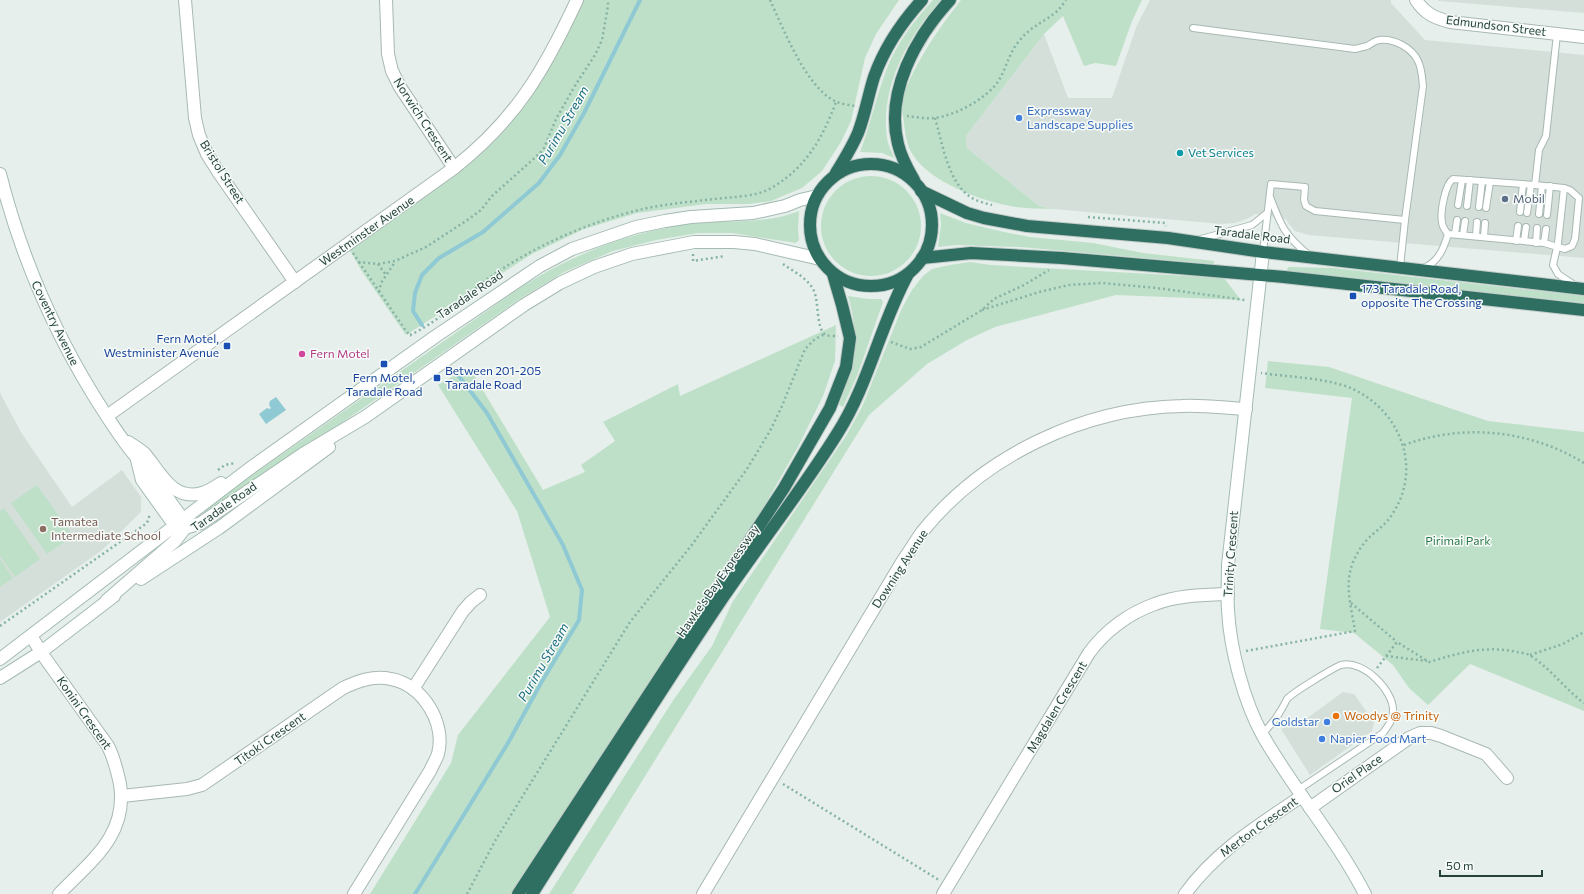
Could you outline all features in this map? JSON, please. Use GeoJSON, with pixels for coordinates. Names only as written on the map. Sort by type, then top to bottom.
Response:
{"type":"FeatureCollection","features":[{"type":"Feature","properties":{"kind":"highway"},"geometry":{"type":"LineString","coordinates":[[922,0],[899,29],[888,48],[875,76],[858,132],[836,173],[817,196],[812,208],[810,235],[820,260],[833,274],[862,286],[877,286],[892,283],[908,274],[922,258],[931,238],[932,230],[930,213],[919,187],[903,161],[898,144],[894,116],[898,91],[911,57],[920,40],[940,11],[950,0]]}},
{"type":"Feature","properties":{"kind":"highway"},"geometry":{"type":"LineString","coordinates":[[836,173],[865,164],[880,165],[895,169],[919,187]]}},
{"type":"Feature","properties":{"kind":"highway","name":"Taradale Road"},"geometry":{"type":"LineString","coordinates":[[919,187],[968,213],[984,218],[1027,226],[1168,238],[1263,252],[1584,289]]}},
{"type":"Feature","properties":{"kind":"highway"},"geometry":{"type":"LineString","coordinates":[[922,258],[972,253],[1062,258],[1284,277],[1584,310]]}},
{"type":"Feature","properties":{"kind":"highway","name":"Hawke's Bay Expressway"},"geometry":{"type":"LineString","coordinates":[[518,894],[784,488],[830,408],[846,367],[850,338],[833,274]]}},
{"type":"Feature","properties":{"kind":"highway","name":"Hawke's Bay Expressway"},"geometry":{"type":"LineString","coordinates":[[532,894],[679,663],[748,561],[838,433],[861,388],[896,296],[908,274]]}},
{"type":"Feature","properties":{"kind":"street","name":"Bristol Street"},"geometry":{"type":"LineString","coordinates":[[185,0],[192,95],[199,135],[207,154],[219,173],[295,282]]}},
{"type":"Feature","properties":{"kind":"street","name":"Norwich Crescent"},"geometry":{"type":"LineString","coordinates":[[386,0],[388,54],[392,71],[400,87],[454,168]]}},
{"type":"Feature","properties":{"kind":"street","name":"Westminster Avenue"},"geometry":{"type":"LineString","coordinates":[[107,416],[474,153],[520,103],[541,73],[560,38],[577,0]]}},
{"type":"Feature","properties":{"kind":"street","name":"Edmundson Street"},"geometry":{"type":"LineString","coordinates":[[1416,0],[1421,8],[1432,17],[1450,22],[1584,37]]}},
{"type":"Feature","properties":{"kind":"street","name":"Coventry Avenue"},"geometry":{"type":"LineString","coordinates":[[0,174],[16,230],[29,268],[42,299],[80,373],[107,416],[137,459],[142,480],[181,524]]}},
{"type":"Feature","properties":{"kind":"street","name":"Taradale Road"},"geometry":{"type":"LineString","coordinates":[[0,660],[181,524],[249,469],[436,336],[540,266],[572,249],[611,235],[651,224],[691,218],[753,213],[785,206],[800,200],[817,196]]}},
{"type":"Feature","properties":{"kind":"street","name":"Taradale Road"},"geometry":{"type":"LineString","coordinates":[[181,524],[200,523],[303,454],[350,427],[524,305],[560,283],[594,267],[648,250],[682,244],[708,242],[755,244],[820,260]]}},
{"type":"Feature","properties":{"kind":"street","name":"Trinity Crescent"},"geometry":{"type":"LineString","coordinates":[[1263,252],[1228,565],[1228,594],[1231,637],[1248,700],[1262,734],[1332,839],[1365,894]]}},
{"type":"Feature","properties":{"kind":"street","name":"Downing Avenue"},"geometry":{"type":"LineString","coordinates":[[703,894],[902,562],[922,532],[947,505],[978,479],[1010,456],[1051,435],[1084,422],[1119,413],[1182,406],[1246,409]]}},
{"type":"Feature","properties":{"kind":"street","name":"Taradale Road"},"geometry":{"type":"LineString","coordinates":[[107,600],[219,528],[328,447],[350,427]]}},
{"type":"Feature","properties":{"kind":"street"},"geometry":{"type":"LineString","coordinates":[[123,438],[142,452],[167,484],[174,490],[183,494],[192,495],[203,493],[249,469]]}},
{"type":"Feature","properties":{"kind":"street","name":"Taradale Road"},"geometry":{"type":"LineString","coordinates":[[0,678],[41,652],[107,600],[175,541],[181,524]]}},
{"type":"Feature","properties":{"kind":"street","name":"Magdalen Crescent"},"geometry":{"type":"LineString","coordinates":[[945,890],[1089,653],[1101,638],[1124,620],[1155,604],[1184,598],[1228,594]]}},
{"type":"Feature","properties":{"kind":"street"},"geometry":{"type":"LineString","coordinates":[[413,689],[463,611],[480,595]]}},
{"type":"Feature","properties":{"kind":"street","name":"Konini Crescent"},"geometry":{"type":"LineString","coordinates":[[31,636],[108,746],[114,759],[122,796],[117,824],[110,840],[59,894]]}},
{"type":"Feature","properties":{"kind":"street","name":"Titoki Crescent"},"geometry":{"type":"LineString","coordinates":[[122,796],[187,789],[202,785],[343,688],[360,681],[375,678],[391,679],[404,684],[413,689],[426,702],[434,713],[439,740],[438,754],[430,771],[354,894]]}},
{"type":"Feature","properties":{"kind":"street","name":"Oriel Place"},"geometry":{"type":"LineString","coordinates":[[1310,808],[1409,738],[1420,733],[1431,733],[1441,736],[1486,754],[1507,778]]}},
{"type":"Feature","properties":{"kind":"street","name":"Merton Crescent"},"geometry":{"type":"LineString","coordinates":[[1185,894],[1205,869],[1228,847],[1300,793]]}},
{"type":"Feature","properties":{"kind":"lane"},"geometry":{"type":"LineString","coordinates":[[1193,28],[1321,46],[1355,49],[1366,46],[1376,40],[1386,40],[1398,43],[1408,49],[1418,61],[1422,73],[1423,86],[1400,267]]}},
{"type":"Feature","properties":{"kind":"lane"},"geometry":{"type":"LineString","coordinates":[[1527,213],[1539,150],[1546,136],[1557,34]]}},
{"type":"Feature","properties":{"kind":"lane"},"geometry":{"type":"LineString","coordinates":[[1452,179],[1564,188],[1570,190],[1579,198],[1574,245],[1570,248],[1564,249],[1557,246],[1524,241],[1448,234],[1441,221],[1446,188],[1449,181],[1452,179]]}},
{"type":"Feature","properties":{"kind":"lane"},"geometry":{"type":"LineString","coordinates":[[1458,205],[1462,180]]}},
{"type":"Feature","properties":{"kind":"lane"},"geometry":{"type":"LineString","coordinates":[[1467,206],[1470,180]]}},
{"type":"Feature","properties":{"kind":"lane"},"geometry":{"type":"LineString","coordinates":[[1479,207],[1482,181]]}},
{"type":"Feature","properties":{"kind":"lane"},"geometry":{"type":"LineString","coordinates":[[1486,208],[1490,182]]}},
{"type":"Feature","properties":{"kind":"lane"},"geometry":{"type":"LineString","coordinates":[[1263,252],[1271,184],[1306,187],[1304,200],[1306,206],[1315,211],[1405,220]]}},
{"type":"Feature","properties":{"kind":"lane"},"geometry":{"type":"LineString","coordinates":[[1520,212],[1523,184]]}},
{"type":"Feature","properties":{"kind":"lane"},"geometry":{"type":"LineString","coordinates":[[1539,214],[1542,186]]}},
{"type":"Feature","properties":{"kind":"lane"},"geometry":{"type":"LineString","coordinates":[[1547,215],[1550,186]]}},
{"type":"Feature","properties":{"kind":"lane"},"geometry":{"type":"LineString","coordinates":[[1564,188],[1553,266],[1554,270],[1568,282],[1584,289]]}},
{"type":"Feature","properties":{"kind":"lane"},"geometry":{"type":"LineString","coordinates":[[1269,196],[1280,223],[1290,238],[1312,257]]}},
{"type":"Feature","properties":{"kind":"lane"},"geometry":{"type":"LineString","coordinates":[[1192,242],[1252,225],[1267,213]]}},
{"type":"Feature","properties":{"kind":"lane"},"geometry":{"type":"LineString","coordinates":[[1454,234],[1457,220]]}},
{"type":"Feature","properties":{"kind":"lane"},"geometry":{"type":"LineString","coordinates":[[1463,235],[1465,221]]}},
{"type":"Feature","properties":{"kind":"lane"},"geometry":{"type":"LineString","coordinates":[[1476,236],[1477,222]]}},
{"type":"Feature","properties":{"kind":"lane"},"geometry":{"type":"LineString","coordinates":[[1484,237],[1485,223]]}},
{"type":"Feature","properties":{"kind":"lane"},"geometry":{"type":"LineString","coordinates":[[1516,241],[1518,226]]}},
{"type":"Feature","properties":{"kind":"lane"},"geometry":{"type":"LineString","coordinates":[[1524,241],[1526,227]]}},
{"type":"Feature","properties":{"kind":"lane"},"geometry":{"type":"LineString","coordinates":[[1536,243],[1537,228]]}},
{"type":"Feature","properties":{"kind":"lane"},"geometry":{"type":"LineString","coordinates":[[1544,244],[1546,229]]}},
{"type":"Feature","properties":{"kind":"lane"},"geometry":{"type":"LineString","coordinates":[[1416,269],[1424,268],[1436,261],[1443,249],[1448,234]]}},
{"type":"Feature","properties":{"kind":"lane"},"geometry":{"type":"LineString","coordinates":[[1262,734],[1275,720],[1287,698],[1321,675],[1340,665],[1349,664],[1364,669],[1372,674],[1383,688],[1392,703],[1393,711],[1390,723],[1378,737],[1300,793]]}},
{"type":"Feature","properties":{"kind":"path"},"geometry":{"type":"LineString","coordinates":[[359,262],[378,264],[395,261],[426,246],[481,210],[492,196],[539,154],[544,148],[556,119],[595,55],[602,40],[608,0]]}},
{"type":"Feature","properties":{"kind":"path"},"geometry":{"type":"LineString","coordinates":[[770,0],[792,47],[806,72],[818,88],[836,102],[865,110]]}},
{"type":"Feature","properties":{"kind":"path"},"geometry":{"type":"LineString","coordinates":[[894,116],[935,118],[958,111],[971,105],[985,95],[998,81],[1012,51],[1019,40],[1030,28],[1057,11],[1066,0]]}},
{"type":"Feature","properties":{"kind":"path"},"geometry":{"type":"LineString","coordinates":[[690,202],[750,195],[771,189],[788,177],[802,164],[817,145],[836,102]]}},
{"type":"Feature","properties":{"kind":"path"},"geometry":{"type":"LineString","coordinates":[[935,118],[954,177],[960,187],[969,196],[978,201],[996,207]]}},
{"type":"Feature","properties":{"kind":"path"},"geometry":{"type":"LineString","coordinates":[[1086,217],[1165,223],[1168,238]]}},
{"type":"Feature","properties":{"kind":"path"},"geometry":{"type":"LineString","coordinates":[[348,244],[379,292],[410,335]]}},
{"type":"Feature","properties":{"kind":"path"},"geometry":{"type":"LineString","coordinates":[[1062,258],[1039,277],[994,299],[982,310],[1039,292],[1069,285],[1102,283],[1157,288],[1245,300]]}},
{"type":"Feature","properties":{"kind":"path"},"geometry":{"type":"LineString","coordinates":[[379,292],[381,283],[395,261]]}},
{"type":"Feature","properties":{"kind":"path"},"geometry":{"type":"LineString","coordinates":[[378,264],[386,275]]}},
{"type":"Feature","properties":{"kind":"path"},"geometry":{"type":"LineString","coordinates":[[467,894],[495,841],[630,622],[691,546],[747,469],[770,431],[782,406],[805,349],[815,339],[825,334]]}},
{"type":"Feature","properties":{"kind":"path"},"geometry":{"type":"LineString","coordinates":[[1235,654],[1251,649],[1355,631],[1348,582],[1351,567],[1361,548],[1393,514],[1406,483],[1407,463],[1404,445],[1387,414],[1372,401],[1353,389],[1328,382],[1250,372]]}},
{"type":"Feature","properties":{"kind":"path"},"geometry":{"type":"LineString","coordinates":[[1404,445],[1415,441],[1457,432],[1507,434],[1543,443],[1572,455],[1584,463]]}},
{"type":"Feature","properties":{"kind":"path"},"geometry":{"type":"LineString","coordinates":[[214,473],[225,465],[232,464]]}},
{"type":"Feature","properties":{"kind":"path"},"geometry":{"type":"LineString","coordinates":[[0,626],[136,532],[149,520],[150,510]]}},
{"type":"Feature","properties":{"kind":"path"},"geometry":{"type":"LineString","coordinates":[[134,537],[136,532]]}},
{"type":"Feature","properties":{"kind":"path"},"geometry":{"type":"LineString","coordinates":[[1350,603],[1397,642],[1429,662]]}},
{"type":"Feature","properties":{"kind":"path"},"geometry":{"type":"LineString","coordinates":[[1530,655],[1563,644],[1584,632]]}},
{"type":"Feature","properties":{"kind":"path"},"geometry":{"type":"LineString","coordinates":[[1372,674],[1397,642]]}},
{"type":"Feature","properties":{"kind":"path"},"geometry":{"type":"LineString","coordinates":[[1386,656],[1429,662],[1470,650],[1501,648],[1530,655],[1553,674],[1576,698],[1584,703]]}},
{"type":"Feature","properties":{"kind":"path"},"geometry":{"type":"LineString","coordinates":[[773,778],[945,890]]}},
{"type":"Feature","properties":{"kind":"shaded area"},"geometry":{"type":"Polygon","coordinates":[[[1150,0],[1391,0],[1391,3],[1425,40],[1584,55],[1584,258],[1308,235],[1295,231],[1286,219],[1255,214],[1235,223],[1221,224],[1054,209],[1039,206],[967,148],[966,136],[1044,34],[1068,98],[1112,98],[1137,25],[1150,0]]]}},
{"type":"Feature","properties":{"kind":"shaded area"},"geometry":{"type":"Polygon","coordinates":[[[1438,0],[1584,0],[1584,13],[1439,1],[1438,0]]]}},
{"type":"Feature","properties":{"kind":"shaded area","name":"Tamatea Intermediate School"},"geometry":{"type":"Polygon","coordinates":[[[0,393],[22,434],[72,507],[122,470],[141,497],[141,512],[101,551],[0,622],[0,393]]]}},
{"type":"Feature","properties":{"kind":"shaded area"},"geometry":{"type":"Polygon","coordinates":[[[1343,692],[1354,694],[1374,722],[1372,731],[1310,775],[1281,729],[1306,719],[1343,692]]]}},
{"type":"Feature","properties":{"kind":"green space"},"geometry":{"type":"Polygon","coordinates":[[[582,0],[899,0],[876,34],[865,58],[851,121],[841,142],[822,171],[802,188],[771,201],[749,204],[706,204],[637,213],[584,229],[532,254],[406,335],[361,270],[347,245],[441,182],[538,86],[562,44],[582,0]]]}},
{"type":"Feature","properties":{"kind":"green space"},"geometry":{"type":"Polygon","coordinates":[[[933,0],[941,0],[929,14],[908,46],[892,81],[886,119],[887,138],[894,158],[882,153],[860,152],[882,81],[890,61],[906,33],[933,0]]]}},
{"type":"Feature","properties":{"kind":"green space"},"geometry":{"type":"Polygon","coordinates":[[[961,0],[1142,0],[1132,21],[1116,66],[1095,63],[1084,66],[1063,16],[1044,34],[966,136],[967,148],[1039,206],[1054,209],[1016,207],[985,200],[971,195],[931,174],[921,165],[909,148],[902,103],[904,94],[915,68],[927,48],[961,0]]]}},
{"type":"Feature","properties":{"kind":"green space"},"geometry":{"type":"Polygon","coordinates":[[[871,176],[890,180],[906,191],[917,207],[921,226],[917,245],[906,261],[890,272],[871,276],[852,272],[836,261],[825,245],[821,226],[825,207],[836,191],[852,180],[871,176]]]}},
{"type":"Feature","properties":{"kind":"green space"},"geometry":{"type":"Polygon","coordinates":[[[799,211],[799,240],[796,243],[732,233],[698,233],[656,240],[613,251],[564,272],[521,298],[313,443],[205,512],[204,509],[521,287],[584,253],[629,237],[676,226],[700,223],[763,220],[799,211]]]}},
{"type":"Feature","properties":{"kind":"green space"},"geometry":{"type":"Polygon","coordinates":[[[940,213],[966,223],[1030,237],[1093,243],[1143,253],[1214,261],[1214,264],[1020,247],[956,245],[938,247],[941,225],[940,213]]]}},
{"type":"Feature","properties":{"kind":"green space"},"geometry":{"type":"Polygon","coordinates":[[[970,262],[991,265],[1224,278],[1241,300],[1116,295],[995,327],[967,340],[927,364],[869,415],[572,894],[549,894],[674,699],[712,646],[733,601],[846,436],[862,407],[902,308],[912,290],[923,276],[932,269],[970,262]]]}},
{"type":"Feature","properties":{"kind":"green space"},"geometry":{"type":"Polygon","coordinates":[[[1288,267],[1333,268],[1584,296],[1584,303],[1287,271],[1288,267]]]}},
{"type":"Feature","properties":{"kind":"green space"},"geometry":{"type":"Polygon","coordinates":[[[848,296],[881,299],[883,302],[857,376],[843,407],[839,405],[852,364],[854,351],[854,324],[848,296]]]}},
{"type":"Feature","properties":{"kind":"green space"},"geometry":{"type":"Polygon","coordinates":[[[836,325],[835,361],[823,396],[799,445],[749,533],[519,894],[370,894],[451,763],[458,735],[550,617],[517,511],[438,385],[469,367],[543,490],[585,472],[581,465],[615,441],[603,422],[678,384],[680,396],[836,325]]]}},
{"type":"Feature","properties":{"kind":"green space","name":"Pirimai Park"},"geometry":{"type":"Polygon","coordinates":[[[1268,361],[1329,367],[1488,421],[1584,432],[1584,711],[1470,664],[1428,705],[1409,688],[1393,665],[1354,633],[1320,629],[1352,398],[1265,388],[1268,361]]]}},
{"type":"Feature","properties":{"kind":"green space"},"geometry":{"type":"Polygon","coordinates":[[[37,485],[73,536],[47,554],[11,503],[37,485]]]}},
{"type":"Feature","properties":{"kind":"green space"},"geometry":{"type":"Polygon","coordinates":[[[4,508],[40,559],[15,577],[0,556],[0,511],[4,508]]]}},
{"type":"Feature","properties":{"kind":"green space"},"geometry":{"type":"Polygon","coordinates":[[[0,559],[13,578],[0,587],[0,559]]]}},
{"type":"Feature","properties":{"kind":"water"},"geometry":{"type":"Polygon","coordinates":[[[276,397],[286,410],[266,424],[259,414],[267,408],[271,408],[269,405],[270,401],[276,397]]]}},
{"type":"Feature","properties":{"kind":"waterway","name":"Purimu Stream"},"geometry":{"type":"LineString","coordinates":[[422,325],[413,311],[415,293],[422,275],[439,258],[483,232],[539,183],[560,155],[584,113],[640,0]]}},
{"type":"Feature","properties":{"kind":"waterway","name":"Purimu Stream"},"geometry":{"type":"LineString","coordinates":[[415,894],[508,743],[541,683],[579,620],[582,590],[563,545],[487,413],[455,371]]}},
{"type":"Feature","properties":{"kind":"place","name":"Expressway Landscape Supplies"},"geometry":{"type":"Point","coordinates":[1019,118]}},
{"type":"Feature","properties":{"kind":"place","name":"Vet Services"},"geometry":{"type":"Point","coordinates":[1180,153]}},
{"type":"Feature","properties":{"kind":"place","name":"Mobil"},"geometry":{"type":"Point","coordinates":[1505,199]}},
{"type":"Feature","properties":{"kind":"place","name":"173 Taradale Road, opposite The Crossing"},"geometry":{"type":"Point","coordinates":[1353,296]}},
{"type":"Feature","properties":{"kind":"place","name":"Fern Motel, Westminister Avenue"},"geometry":{"type":"Point","coordinates":[227,346]}},
{"type":"Feature","properties":{"kind":"place","name":"Fern Motel"},"geometry":{"type":"Point","coordinates":[302,354]}},
{"type":"Feature","properties":{"kind":"place","name":"Fern Motel, Taradale Road"},"geometry":{"type":"Point","coordinates":[384,364]}},
{"type":"Feature","properties":{"kind":"place","name":"Between 201-205 Taradale Road"},"geometry":{"type":"Point","coordinates":[437,378]}},
{"type":"Feature","properties":{"kind":"place","name":"Tamatea Intermediate School"},"geometry":{"type":"Point","coordinates":[43,529]}},
{"type":"Feature","properties":{"kind":"place","name":"Woodys @ Trinity"},"geometry":{"type":"Point","coordinates":[1336,716]}},
{"type":"Feature","properties":{"kind":"place","name":"Goldstar"},"geometry":{"type":"Point","coordinates":[1327,722]}},
{"type":"Feature","properties":{"kind":"place","name":"Napier Food Mart"},"geometry":{"type":"Point","coordinates":[1322,739]}}]}
